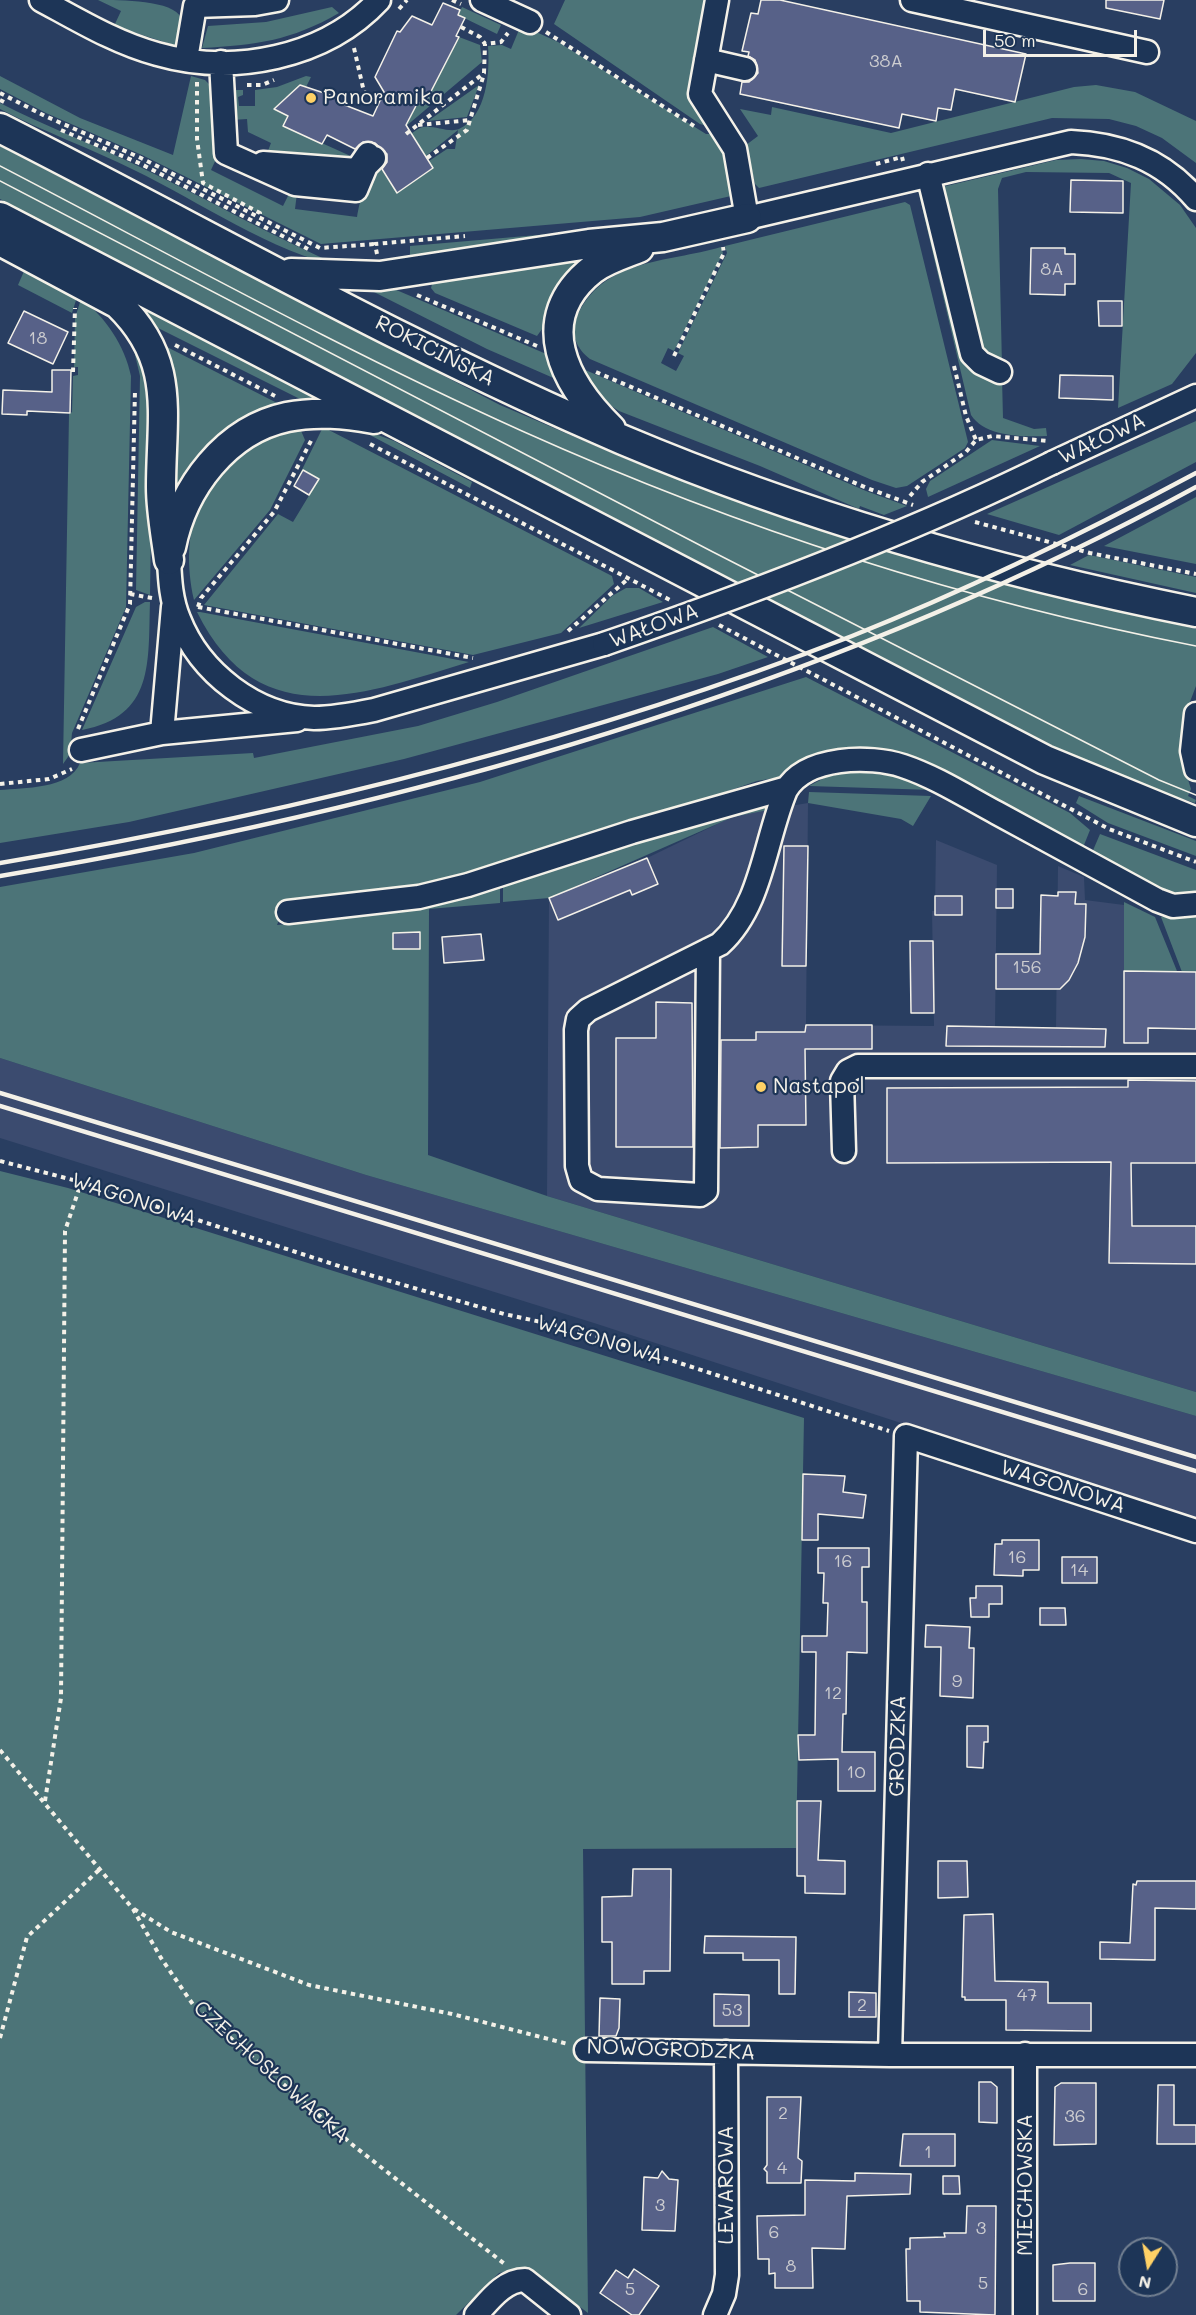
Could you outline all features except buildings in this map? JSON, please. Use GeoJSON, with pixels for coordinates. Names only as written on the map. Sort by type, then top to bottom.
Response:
{"type":"FeatureCollection","features":[{"type":"Feature","properties":{"kind":"main road","name":"ROKICIŃSKA"},"geometry":{"type":"LineString","coordinates":[[0,128],[441,356],[624,440],[805,509],[886,536],[990,566],[1196,612]]}},
{"type":"Feature","properties":{"kind":"main road"},"geometry":{"type":"LineString","coordinates":[[0,217],[1045,760],[1196,822]]}},
{"type":"Feature","properties":{"kind":"main road"},"geometry":{"type":"LineString","coordinates":[[280,272],[380,276],[589,244],[663,237],[747,218]]}},
{"type":"Feature","properties":{"kind":"main road"},"geometry":{"type":"LineString","coordinates":[[624,440],[599,417],[569,377],[559,345],[561,319],[575,286],[594,269],[663,237]]}},
{"type":"Feature","properties":{"kind":"main road"},"geometry":{"type":"LineString","coordinates":[[0,241],[118,304],[133,318],[148,340],[158,365],[162,389],[161,490],[169,560]]}},
{"type":"Feature","properties":{"kind":"main road"},"geometry":{"type":"LineString","coordinates":[[169,560],[179,518],[195,486],[219,454],[251,431],[283,418],[327,413],[376,419],[407,428]]}},
{"type":"Feature","properties":{"kind":"street"},"geometry":{"type":"LineString","coordinates":[[40,0],[111,47],[221,62],[259,61],[310,48],[345,31],[371,2]]}},
{"type":"Feature","properties":{"kind":"street"},"geometry":{"type":"LineString","coordinates":[[186,59],[195,6],[255,4],[277,0]]}},
{"type":"Feature","properties":{"kind":"street"},"geometry":{"type":"LineString","coordinates":[[482,0],[530,22]]}},
{"type":"Feature","properties":{"kind":"street"},"geometry":{"type":"LineString","coordinates":[[717,0],[700,94],[735,149],[747,218],[1057,143],[1092,143],[1124,150],[1147,159],[1173,177],[1196,199]]}},
{"type":"Feature","properties":{"kind":"street"},"geometry":{"type":"LineString","coordinates":[[912,0],[1147,52]]}},
{"type":"Feature","properties":{"kind":"street"},"geometry":{"type":"LineString","coordinates":[[706,60],[745,69]]}},
{"type":"Feature","properties":{"kind":"street"},"geometry":{"type":"LineString","coordinates":[[221,62],[226,153],[243,161],[348,171],[357,170],[371,156]]}},
{"type":"Feature","properties":{"kind":"street"},"geometry":{"type":"LineString","coordinates":[[928,174],[972,354],[981,363],[1000,372]]}},
{"type":"Feature","properties":{"kind":"street","name":"WAŁOWA"},"geometry":{"type":"LineString","coordinates":[[169,560],[173,602],[178,619],[207,665],[224,682],[248,698],[296,716],[322,717],[393,705],[604,644],[835,557],[998,489],[1052,452],[1196,396]]}},
{"type":"Feature","properties":{"kind":"street"},"geometry":{"type":"LineString","coordinates":[[162,733],[173,602]]}},
{"type":"Feature","properties":{"kind":"street"},"geometry":{"type":"LineString","coordinates":[[1196,714],[1192,736],[1196,769]]}},
{"type":"Feature","properties":{"kind":"street"},"geometry":{"type":"LineString","coordinates":[[76,752],[162,733],[322,717]]}},
{"type":"Feature","properties":{"kind":"street"},"geometry":{"type":"LineString","coordinates":[[708,950],[706,1191],[700,1195],[598,1189],[581,1180],[577,1166],[576,1030],[578,1019],[588,1010],[708,950],[735,931],[745,912],[775,825],[778,808],[787,788],[792,780],[814,768],[841,762],[871,760],[902,765],[944,784],[1157,900],[1173,906],[1196,904]]}},
{"type":"Feature","properties":{"kind":"street"},"geometry":{"type":"LineString","coordinates":[[288,912],[419,897],[468,885],[620,835],[787,788]]}},
{"type":"Feature","properties":{"kind":"street"},"geometry":{"type":"LineString","coordinates":[[844,1151],[842,1081],[848,1071],[858,1066],[1196,1066]]}},
{"type":"Feature","properties":{"kind":"street","name":"WAGONOWA"},"geometry":{"type":"LineString","coordinates":[[906,1436],[1196,1531]]}},
{"type":"Feature","properties":{"kind":"street","name":"GRODZKA"},"geometry":{"type":"LineString","coordinates":[[890,2055],[906,1436]]}},
{"type":"Feature","properties":{"kind":"street","name":"NOWOGRODZKA"},"geometry":{"type":"LineString","coordinates":[[586,2050],[890,2055],[1196,2055]]}},
{"type":"Feature","properties":{"kind":"street","name":"LEWAROWA"},"geometry":{"type":"LineString","coordinates":[[715,2315],[724,2294],[727,2275],[726,2052]]}},
{"type":"Feature","properties":{"kind":"street","name":"MIECHOWSKA"},"geometry":{"type":"LineString","coordinates":[[1025,2054],[1025,2315]]}},
{"type":"Feature","properties":{"kind":"street"},"geometry":{"type":"LineString","coordinates":[[476,2315],[500,2290],[517,2280],[525,2280],[569,2315]]}},
{"type":"Feature","properties":{"kind":"path"},"geometry":{"type":"LineString","coordinates":[[530,22],[697,128]]}},
{"type":"Feature","properties":{"kind":"path"},"geometry":{"type":"LineString","coordinates":[[427,158],[467,130],[484,73],[485,44],[480,37],[461,27]]}},
{"type":"Feature","properties":{"kind":"path"},"geometry":{"type":"LineString","coordinates":[[485,44],[505,40]]}},
{"type":"Feature","properties":{"kind":"path"},"geometry":{"type":"LineString","coordinates":[[354,48],[364,92],[382,99]]}},
{"type":"Feature","properties":{"kind":"path"},"geometry":{"type":"LineString","coordinates":[[406,134],[484,73]]}},
{"type":"Feature","properties":{"kind":"path"},"geometry":{"type":"LineString","coordinates":[[0,93],[45,116],[141,158],[320,248],[375,244]]}},
{"type":"Feature","properties":{"kind":"path"},"geometry":{"type":"LineString","coordinates":[[418,125],[471,120]]}},
{"type":"Feature","properties":{"kind":"path"},"geometry":{"type":"LineString","coordinates":[[716,245],[728,241]]}},
{"type":"Feature","properties":{"kind":"path"},"geometry":{"type":"LineString","coordinates":[[674,356],[724,253],[722,243]]}},
{"type":"Feature","properties":{"kind":"path"},"geometry":{"type":"LineString","coordinates":[[73,372],[74,316],[78,300]]}},
{"type":"Feature","properties":{"kind":"path"},"geometry":{"type":"LineString","coordinates":[[0,784],[49,778],[76,752],[130,604],[136,383]]}},
{"type":"Feature","properties":{"kind":"path"},"geometry":{"type":"LineString","coordinates":[[198,607],[201,598],[274,512],[315,432]]}},
{"type":"Feature","properties":{"kind":"path"},"geometry":{"type":"LineString","coordinates":[[910,496],[922,482],[966,452],[976,440],[992,436],[1052,452]]}},
{"type":"Feature","properties":{"kind":"path"},"geometry":{"type":"LineString","coordinates":[[576,624],[629,579]]}},
{"type":"Feature","properties":{"kind":"path"},"geometry":{"type":"LineString","coordinates":[[130,594],[471,659],[483,656]]}},
{"type":"Feature","properties":{"kind":"path"},"geometry":{"type":"LineString","coordinates":[[562,636],[578,632]]}},
{"type":"Feature","properties":{"kind":"path","name":"WAGONOWA"},"geometry":{"type":"LineString","coordinates":[[0,1161],[81,1182],[342,1267],[504,1314],[578,1330],[906,1436]]}},
{"type":"Feature","properties":{"kind":"path"},"geometry":{"type":"LineString","coordinates":[[45,1802],[61,1698],[64,1231],[81,1182]]}},
{"type":"Feature","properties":{"kind":"path","name":"CZECHOSŁOWACKA"},"geometry":{"type":"LineString","coordinates":[[0,1750],[134,1909],[161,1958],[194,2006],[354,2146],[504,2262],[517,2280]]}},
{"type":"Feature","properties":{"kind":"path"},"geometry":{"type":"LineString","coordinates":[[0,2038],[27,1937],[100,1869]]}},
{"type":"Feature","properties":{"kind":"path","name":"NOWOGRODZKA"},"geometry":{"type":"LineString","coordinates":[[134,1909],[171,1932],[309,1985],[452,2014],[586,2050]]}},
{"type":"Feature","properties":{"kind":"shaded area"},"geometry":{"type":"Polygon","coordinates":[[[808,803],[806,1025],[934,1026],[932,911],[935,911],[936,840],[997,865],[995,1027],[1056,1028],[1058,866],[1084,877],[1085,900],[1124,905],[1124,971],[1196,972],[1196,1392],[547,1196],[549,898],[647,858],[736,815],[808,803]]]}},
{"type":"Feature","properties":{"kind":"shaded area"},"geometry":{"type":"Polygon","coordinates":[[[0,1058],[366,1175],[1196,1416],[1196,1517],[594,1323],[0,1138],[0,1058]]]}},
{"type":"Feature","properties":{"kind":"green space"},"geometry":{"type":"Polygon","coordinates":[[[98,0],[145,2],[176,12],[182,21],[180,47],[114,26],[121,11],[98,0]]]}},
{"type":"Feature","properties":{"kind":"green space"},"geometry":{"type":"Polygon","coordinates":[[[565,0],[707,0],[690,90],[707,126],[700,124],[554,24],[565,0]]]}},
{"type":"Feature","properties":{"kind":"green space"},"geometry":{"type":"Polygon","coordinates":[[[332,7],[339,13],[289,36],[256,43],[202,48],[208,26],[266,22],[332,7]]]}},
{"type":"Feature","properties":{"kind":"green space"},"geometry":{"type":"Polygon","coordinates":[[[462,7],[501,25],[497,34],[458,15],[462,7]]]}},
{"type":"Feature","properties":{"kind":"green space"},"geometry":{"type":"Polygon","coordinates":[[[521,25],[558,42],[706,134],[714,134],[728,157],[731,196],[640,217],[321,244],[142,155],[46,113],[0,89],[0,76],[80,118],[173,155],[191,76],[205,80],[211,86],[218,155],[211,170],[283,206],[291,190],[297,193],[295,209],[357,217],[367,182],[379,166],[397,193],[433,168],[429,161],[447,149],[455,149],[458,130],[426,156],[417,142],[407,137],[423,127],[455,130],[468,123],[476,114],[485,92],[488,46],[502,45],[511,49],[521,25]]]}},
{"type":"Feature","properties":{"kind":"green space"},"geometry":{"type":"Polygon","coordinates":[[[459,37],[480,45],[482,62],[405,127],[418,102],[424,104],[459,37]]]}},
{"type":"Feature","properties":{"kind":"green space"},"geometry":{"type":"Polygon","coordinates":[[[306,76],[311,77],[306,87],[300,85],[290,98],[286,97],[275,108],[288,116],[284,126],[355,158],[353,162],[266,156],[271,143],[248,132],[247,119],[232,120],[230,90],[243,90],[243,95],[238,97],[239,106],[255,106],[255,90],[277,87],[306,76]]]}},
{"type":"Feature","properties":{"kind":"green space"},"geometry":{"type":"Polygon","coordinates":[[[479,85],[467,117],[428,121],[479,85]]]}},
{"type":"Feature","properties":{"kind":"green space"},"geometry":{"type":"Polygon","coordinates":[[[1096,85],[1135,92],[1196,121],[1196,163],[1162,138],[1136,126],[1109,119],[1052,118],[759,188],[755,184],[746,145],[758,136],[740,109],[771,115],[772,107],[891,133],[1074,87],[1096,85]]]}},
{"type":"Feature","properties":{"kind":"green space"},"geometry":{"type":"Polygon","coordinates":[[[0,103],[138,166],[345,268],[317,260],[263,238],[134,170],[0,109],[0,103]]]}},
{"type":"Feature","properties":{"kind":"green space"},"geometry":{"type":"Polygon","coordinates":[[[0,146],[500,405],[631,461],[833,534],[1021,589],[1196,629],[1196,686],[1183,720],[1181,742],[1184,767],[1191,789],[1188,796],[1196,800],[1195,803],[1143,786],[1061,750],[0,199],[0,146]]]}},
{"type":"Feature","properties":{"kind":"green space"},"geometry":{"type":"Polygon","coordinates":[[[1056,160],[1104,161],[1127,168],[1149,179],[1180,205],[1196,228],[1196,353],[1172,384],[1118,408],[1131,183],[1109,173],[1026,172],[1002,178],[998,189],[1002,366],[980,356],[942,187],[1056,160]]]}},
{"type":"Feature","properties":{"kind":"green space"},"geometry":{"type":"Polygon","coordinates":[[[918,190],[924,190],[968,357],[1002,378],[1003,418],[1034,429],[1046,428],[1047,436],[1016,436],[995,432],[985,428],[971,415],[918,190]]]}},
{"type":"Feature","properties":{"kind":"green space"},"geometry":{"type":"Polygon","coordinates":[[[905,202],[910,205],[968,442],[965,448],[907,486],[896,488],[872,480],[590,359],[581,351],[576,341],[574,325],[576,319],[587,299],[602,284],[638,266],[721,247],[723,253],[674,351],[668,348],[661,363],[676,371],[684,356],[678,353],[727,253],[725,246],[905,202]]]}},
{"type":"Feature","properties":{"kind":"green space"},"geometry":{"type":"Polygon","coordinates":[[[584,231],[410,264],[410,246],[584,231]]]}},
{"type":"Feature","properties":{"kind":"green space"},"geometry":{"type":"Polygon","coordinates":[[[589,252],[550,327],[545,325],[537,336],[435,293],[431,288],[434,277],[589,252]]]}},
{"type":"Feature","properties":{"kind":"green space"},"geometry":{"type":"Polygon","coordinates":[[[25,269],[77,297],[72,313],[18,285],[25,269]]]}},
{"type":"Feature","properties":{"kind":"green space"},"geometry":{"type":"Polygon","coordinates":[[[387,286],[551,356],[558,380],[487,349],[368,289],[387,286]]]}},
{"type":"Feature","properties":{"kind":"green space"},"geometry":{"type":"Polygon","coordinates":[[[81,299],[98,314],[113,333],[124,354],[131,376],[126,607],[72,733],[70,754],[63,764],[69,414],[72,412],[73,376],[78,375],[78,367],[74,367],[75,318],[81,299]]]}},
{"type":"Feature","properties":{"kind":"green space"},"geometry":{"type":"Polygon","coordinates":[[[144,301],[336,400],[302,400],[154,326],[140,307],[144,301]]]}},
{"type":"Feature","properties":{"kind":"green space"},"geometry":{"type":"Polygon","coordinates":[[[131,338],[153,391],[150,595],[136,590],[140,376],[131,338]]]}},
{"type":"Feature","properties":{"kind":"green space"},"geometry":{"type":"Polygon","coordinates":[[[167,347],[283,406],[171,508],[161,348],[167,347]]]}},
{"type":"Feature","properties":{"kind":"green space"},"geometry":{"type":"Polygon","coordinates":[[[576,366],[866,491],[907,506],[884,515],[860,506],[859,509],[760,466],[619,411],[604,401],[576,366]]]}},
{"type":"Feature","properties":{"kind":"green space"},"geometry":{"type":"Polygon","coordinates":[[[1196,421],[1196,462],[1059,535],[987,514],[1196,421]]]}},
{"type":"Feature","properties":{"kind":"green space"},"geometry":{"type":"Polygon","coordinates":[[[351,425],[394,441],[472,482],[470,488],[351,425]]]}},
{"type":"Feature","properties":{"kind":"green space"},"geometry":{"type":"Polygon","coordinates":[[[299,426],[305,440],[270,510],[194,600],[189,551],[198,508],[208,489],[221,471],[260,440],[299,426]]]}},
{"type":"Feature","properties":{"kind":"green space"},"geometry":{"type":"Polygon","coordinates":[[[323,427],[612,576],[614,584],[561,633],[473,655],[204,605],[278,514],[293,522],[319,479],[304,470],[294,486],[323,427]]]}},
{"type":"Feature","properties":{"kind":"green space"},"geometry":{"type":"Polygon","coordinates":[[[992,440],[1040,446],[928,497],[926,489],[930,481],[992,440]]]}},
{"type":"Feature","properties":{"kind":"green space"},"geometry":{"type":"Polygon","coordinates":[[[1196,497],[1196,564],[1104,546],[1196,497]]]}},
{"type":"Feature","properties":{"kind":"green space"},"geometry":{"type":"Polygon","coordinates":[[[1089,555],[1196,577],[1196,593],[1070,565],[1089,555]]]}},
{"type":"Feature","properties":{"kind":"green space"},"geometry":{"type":"Polygon","coordinates":[[[626,588],[639,588],[663,602],[579,628],[612,596],[626,588]]]}},
{"type":"Feature","properties":{"kind":"green space"},"geometry":{"type":"Polygon","coordinates":[[[150,602],[149,645],[143,683],[135,699],[123,713],[106,723],[82,730],[136,607],[150,602]]]}},
{"type":"Feature","properties":{"kind":"green space"},"geometry":{"type":"Polygon","coordinates":[[[197,612],[469,662],[391,685],[353,693],[317,696],[283,691],[251,677],[222,651],[197,612]]]}},
{"type":"Feature","properties":{"kind":"green space"},"geometry":{"type":"Polygon","coordinates":[[[713,627],[768,657],[718,674],[404,759],[129,822],[0,843],[0,790],[45,786],[67,778],[75,772],[80,763],[253,753],[254,758],[418,726],[497,702],[713,627]]]}},
{"type":"Feature","properties":{"kind":"green space"},"geometry":{"type":"Polygon","coordinates":[[[806,677],[1070,813],[1090,830],[1082,850],[932,768],[806,761],[781,777],[757,781],[474,879],[284,908],[277,925],[288,924],[294,914],[500,878],[500,903],[429,909],[428,1155],[547,1196],[1196,1392],[1196,1416],[366,1175],[0,1058],[0,887],[194,853],[480,782],[806,677]]]}},
{"type":"Feature","properties":{"kind":"green space"},"geometry":{"type":"Polygon","coordinates":[[[858,772],[905,777],[933,790],[809,786],[830,775],[858,772]]]}},
{"type":"Feature","properties":{"kind":"green space"},"geometry":{"type":"Polygon","coordinates":[[[809,792],[931,796],[913,826],[901,819],[808,803],[809,792]]]}},
{"type":"Feature","properties":{"kind":"green space"},"geometry":{"type":"Polygon","coordinates":[[[1079,796],[1196,841],[1196,856],[1108,823],[1076,803],[1079,796]]]}},
{"type":"Feature","properties":{"kind":"green space"},"geometry":{"type":"Polygon","coordinates":[[[767,803],[768,810],[733,817],[549,898],[503,902],[503,877],[767,803]]]}},
{"type":"Feature","properties":{"kind":"green space"},"geometry":{"type":"Polygon","coordinates":[[[1100,834],[1196,870],[1196,894],[1176,897],[1091,855],[1100,834]]]}},
{"type":"Feature","properties":{"kind":"green space"},"geometry":{"type":"Polygon","coordinates":[[[1124,902],[1155,917],[1177,971],[1124,971],[1124,902]]]}},
{"type":"Feature","properties":{"kind":"green space"},"geometry":{"type":"Polygon","coordinates":[[[1196,914],[1196,972],[1182,972],[1161,917],[1196,914]]]}},
{"type":"Feature","properties":{"kind":"green space"},"geometry":{"type":"Polygon","coordinates":[[[0,1171],[68,1188],[804,1418],[796,1848],[583,1849],[588,2313],[527,2267],[499,2273],[456,2315],[0,2315],[0,1171]]]}},
{"type":"Feature","properties":{"kind":"tram line"},"geometry":{"type":"LineString","coordinates":[[0,166],[390,368],[522,431],[603,466],[769,530],[938,584],[1109,628],[1196,646]]}},
{"type":"Feature","properties":{"kind":"tram line"},"geometry":{"type":"LineString","coordinates":[[0,181],[713,552],[1159,780],[1196,795]]}},
{"type":"Feature","properties":{"kind":"railway"},"geometry":{"type":"LineString","coordinates":[[0,863],[108,844],[325,798],[432,771],[644,709],[749,674],[896,618],[1026,559],[1196,473]]}},
{"type":"Feature","properties":{"kind":"railway"},"geometry":{"type":"LineString","coordinates":[[0,876],[155,848],[310,815],[463,776],[614,731],[764,681],[911,623],[1055,559],[1196,487]]}},
{"type":"Feature","properties":{"kind":"railway"},"geometry":{"type":"LineString","coordinates":[[0,1093],[1196,1457]]}},
{"type":"Feature","properties":{"kind":"railway"},"geometry":{"type":"LineString","coordinates":[[0,1106],[1196,1471]]}},
{"type":"Feature","properties":{"kind":"place","name":"Panoramika"},"geometry":{"type":"Point","coordinates":[311,98]}},
{"type":"Feature","properties":{"kind":"place","name":"Nastapol"},"geometry":{"type":"Point","coordinates":[761,1087]}}]}
